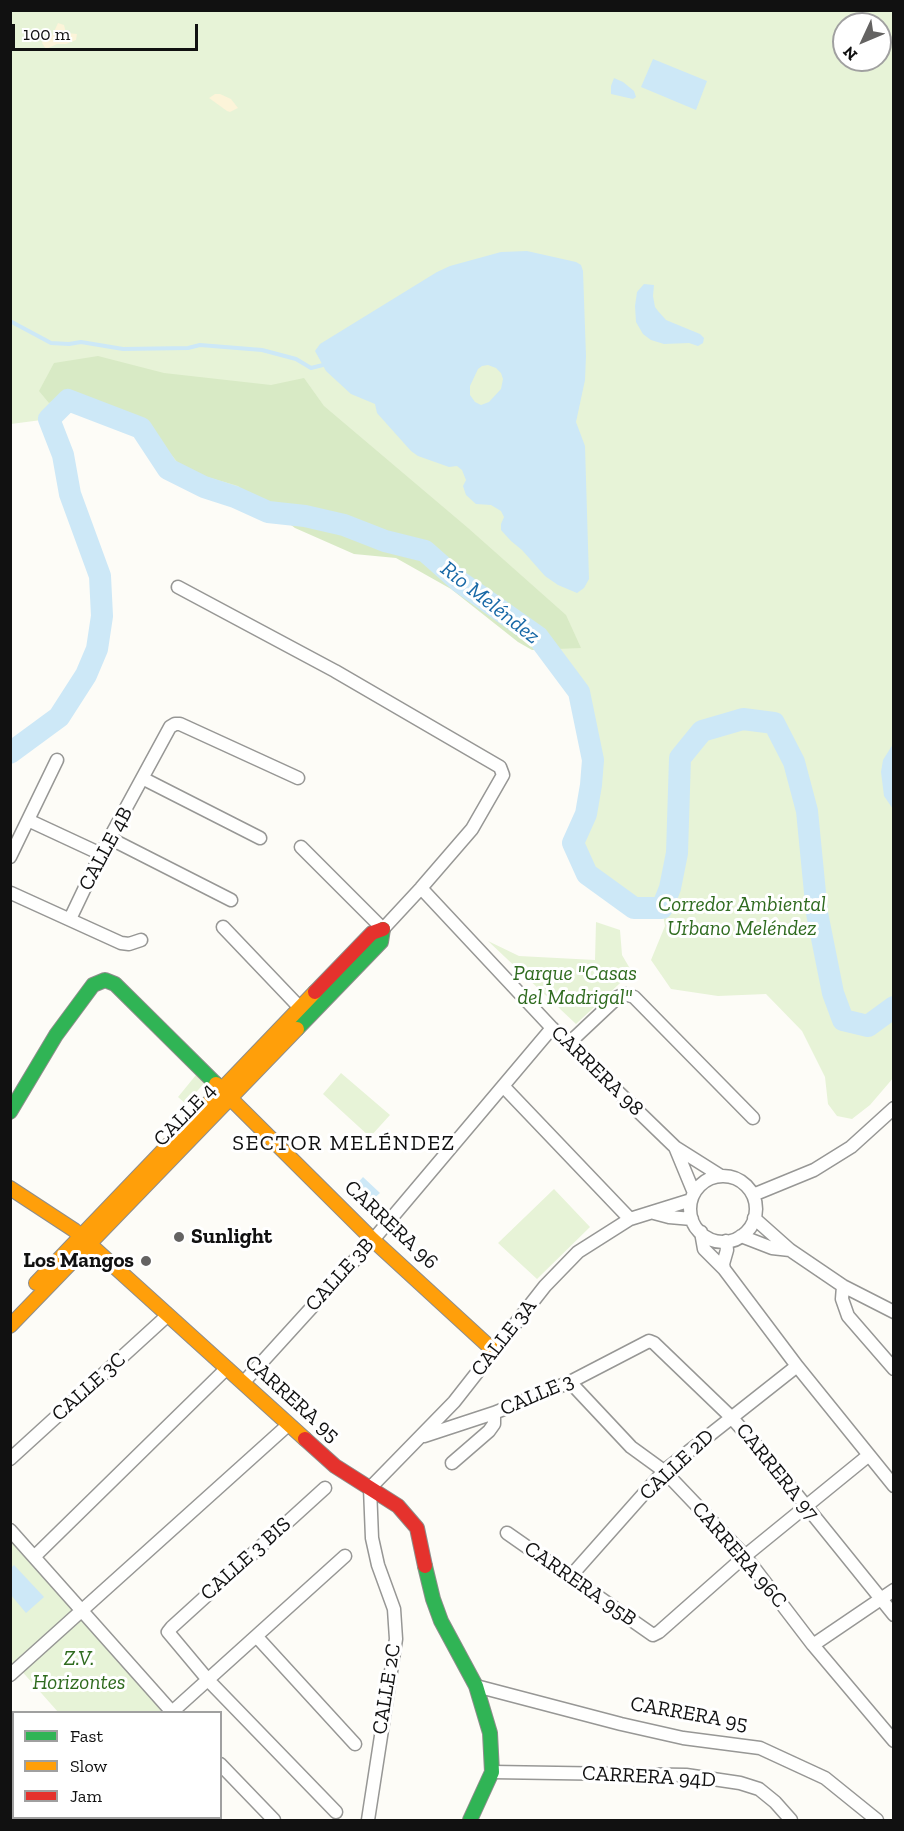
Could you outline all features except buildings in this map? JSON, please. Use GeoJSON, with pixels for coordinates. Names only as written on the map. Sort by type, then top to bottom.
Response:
{"type":"FeatureCollection","features":[{"type":"Feature","properties":{"kind":"street","name":"CALLE 4"},"geometry":{"type":"LineString","coordinates":[[11,1321],[85,1240],[304,1012],[372,933],[383,929],[421,888],[472,829],[503,775],[500,767],[335,671],[178,587]]}},
{"type":"Feature","properties":{"kind":"street","name":"CALLE 4B"},"geometry":{"type":"LineString","coordinates":[[70,919],[101,854],[144,779],[170,727],[174,724],[180,724],[298,778]]}},
{"type":"Feature","properties":{"kind":"street"},"geometry":{"type":"LineString","coordinates":[[10,857],[30,821],[57,760]]}},
{"type":"Feature","properties":{"kind":"street"},"geometry":{"type":"LineString","coordinates":[[144,779],[260,838]]}},
{"type":"Feature","properties":{"kind":"street"},"geometry":{"type":"LineString","coordinates":[[30,821],[101,854]]}},
{"type":"Feature","properties":{"kind":"street"},"geometry":{"type":"LineString","coordinates":[[111,839],[231,900]]}},
{"type":"Feature","properties":{"kind":"street"},"geometry":{"type":"LineString","coordinates":[[301,847],[383,929]]}},
{"type":"Feature","properties":{"kind":"street","name":"CARRERA 98"},"geometry":{"type":"LineString","coordinates":[[421,888],[552,1028],[675,1147],[721,1176]]}},
{"type":"Feature","properties":{"kind":"street"},"geometry":{"type":"LineString","coordinates":[[11,893],[121,943],[129,944],[141,940]]}},
{"type":"Feature","properties":{"kind":"street"},"geometry":{"type":"LineString","coordinates":[[223,927],[304,1012]]}},
{"type":"Feature","properties":{"kind":"street","name":"CARRERA 96"},"geometry":{"type":"LineString","coordinates":[[10,1112],[56,1035],[93,985],[105,980],[115,984],[373,1240],[494,1352]]}},
{"type":"Feature","properties":{"kind":"street"},"geometry":{"type":"LineString","coordinates":[[568,1044],[618,997],[625,994],[634,997],[753,1118]]}},
{"type":"Feature","properties":{"kind":"street","name":"CALLE 3B"},"geometry":{"type":"LineString","coordinates":[[243,1383],[373,1240],[552,1028]]}},
{"type":"Feature","properties":{"kind":"street"},"geometry":{"type":"LineString","coordinates":[[503,1086],[630,1219]]}},
{"type":"Feature","properties":{"kind":"street"},"geometry":{"type":"LineString","coordinates":[[753,1195],[814,1170],[851,1147],[894,1108]]}},
{"type":"Feature","properties":{"kind":"street","name":"CARRERA 98"},"geometry":{"type":"LineString","coordinates":[[675,1147],[693,1196]]}},
{"type":"Feature","properties":{"kind":"street"},"geometry":{"type":"LineString","coordinates":[[721,1176],[740,1180],[753,1195],[756,1206],[754,1218],[749,1228],[741,1236],[726,1241],[714,1240],[701,1232],[692,1219],[693,1196],[706,1180],[721,1176]]}},
{"type":"Feature","properties":{"kind":"street","name":"CARRERA 95"},"geometry":{"type":"LineString","coordinates":[[10,1188],[85,1240],[288,1425],[336,1466],[398,1506],[417,1528],[433,1599],[441,1621],[476,1686],[490,1733],[492,1772]]}},
{"type":"Feature","properties":{"kind":"street","name":"CALLE 3A"},"geometry":{"type":"LineString","coordinates":[[370,1488],[454,1402],[544,1286],[578,1252],[630,1219],[654,1213],[693,1196]]}},
{"type":"Feature","properties":{"kind":"street","name":"CALLE 3A"},"geometry":{"type":"LineString","coordinates":[[654,1213],[669,1218],[692,1219]]}},
{"type":"Feature","properties":{"kind":"street"},"geometry":{"type":"LineString","coordinates":[[754,1218],[790,1250],[843,1286],[894,1312]]}},
{"type":"Feature","properties":{"kind":"street"},"geometry":{"type":"LineString","coordinates":[[701,1232],[704,1249],[724,1269],[797,1366],[894,1486]]}},
{"type":"Feature","properties":{"kind":"street"},"geometry":{"type":"LineString","coordinates":[[741,1236],[772,1248],[790,1250]]}},
{"type":"Feature","properties":{"kind":"street"},"geometry":{"type":"LineString","coordinates":[[724,1269],[726,1241]]}},
{"type":"Feature","properties":{"kind":"street"},"geometry":{"type":"LineString","coordinates":[[843,1286],[842,1299],[848,1316],[894,1369]]}},
{"type":"Feature","properties":{"kind":"street","name":"CALLE 3C"},"geometry":{"type":"LineString","coordinates":[[10,1459],[168,1315]]}},
{"type":"Feature","properties":{"kind":"street","name":"CALLE 3"},"geometry":{"type":"LineString","coordinates":[[421,1437],[494,1413],[570,1382],[649,1341]]}},
{"type":"Feature","properties":{"kind":"street","name":"CARRERA 97"},"geometry":{"type":"LineString","coordinates":[[649,1341],[654,1343],[731,1417],[764,1454],[894,1615]]}},
{"type":"Feature","properties":{"kind":"street","name":"CALLE 2D"},"geometry":{"type":"LineString","coordinates":[[569,1578],[664,1471],[797,1366]]}},
{"type":"Feature","properties":{"kind":"street"},"geometry":{"type":"LineString","coordinates":[[34,1557],[226,1368]]}},
{"type":"Feature","properties":{"kind":"street","name":"CARRERA 96C"},"geometry":{"type":"LineString","coordinates":[[570,1382],[631,1448],[664,1471],[745,1556],[813,1645],[894,1741]]}},
{"type":"Feature","properties":{"kind":"street"},"geometry":{"type":"LineString","coordinates":[[452,1463],[489,1431],[494,1424],[494,1413]]}},
{"type":"Feature","properties":{"kind":"street"},"geometry":{"type":"LineString","coordinates":[[10,1675],[288,1425]]}},
{"type":"Feature","properties":{"kind":"street"},"geometry":{"type":"LineString","coordinates":[[745,1556],[869,1455]]}},
{"type":"Feature","properties":{"kind":"street","name":"CALLE 3 BIS"},"geometry":{"type":"LineString","coordinates":[[209,1681],[168,1632],[325,1488]]}},
{"type":"Feature","properties":{"kind":"street","name":"CALLE 2C"},"geometry":{"type":"LineString","coordinates":[[368,1821],[396,1639],[394,1609],[378,1565],[372,1538],[370,1488]]}},
{"type":"Feature","properties":{"kind":"street"},"geometry":{"type":"LineString","coordinates":[[10,1530],[170,1711]]}},
{"type":"Feature","properties":{"kind":"street","name":"CARRERA 95B"},"geometry":{"type":"LineString","coordinates":[[507,1533],[653,1635],[745,1556]]}},
{"type":"Feature","properties":{"kind":"street"},"geometry":{"type":"LineString","coordinates":[[174,1711],[345,1556]]}},
{"type":"Feature","properties":{"kind":"street"},"geometry":{"type":"LineString","coordinates":[[813,1645],[894,1590]]}},
{"type":"Feature","properties":{"kind":"street"},"geometry":{"type":"LineString","coordinates":[[257,1637],[355,1744]]}},
{"type":"Feature","properties":{"kind":"street"},"geometry":{"type":"LineString","coordinates":[[209,1681],[336,1812]]}},
{"type":"Feature","properties":{"kind":"street","name":"CARRERA 95"},"geometry":{"type":"LineString","coordinates":[[476,1686],[673,1735],[759,1748],[825,1778],[877,1821]]}},
{"type":"Feature","properties":{"kind":"street"},"geometry":{"type":"LineString","coordinates":[[222,1766],[274,1821]]}},
{"type":"Feature","properties":{"kind":"street"},"geometry":{"type":"LineString","coordinates":[[470,1821],[492,1772]]}},
{"type":"Feature","properties":{"kind":"street","name":"CARRERA 94D"},"geometry":{"type":"LineString","coordinates":[[492,1772],[686,1775],[740,1783],[759,1789],[775,1802],[791,1821]]}},
{"type":"Feature","properties":{"kind":"green space","name":"Corredor Ambiental Urbano Meléndez"},"geometry":{"type":"Polygon","coordinates":[[[10,11],[893,11],[894,1077],[870,1105],[852,1119],[837,1116],[828,1104],[825,1077],[802,1031],[766,994],[718,996],[671,989],[651,960],[665,926],[662,909],[634,908],[587,874],[573,843],[586,814],[593,760],[579,692],[538,636],[461,582],[305,516],[268,512],[235,497],[204,487],[168,469],[141,428],[68,400],[49,419],[11,424],[10,11]]]}},
{"type":"Feature","properties":{"kind":"green space"},"geometry":{"type":"Polygon","coordinates":[[[98,356],[164,373],[271,385],[304,378],[324,406],[566,615],[581,648],[532,650],[518,642],[451,589],[396,558],[354,554],[295,528],[238,486],[184,470],[155,435],[131,417],[61,395],[49,403],[39,391],[54,363],[98,356]]]}},
{"type":"Feature","properties":{"kind":"green space","name":"Parque \"Casas del Madrigal\""},"geometry":{"type":"Polygon","coordinates":[[[596,922],[620,930],[622,955],[632,972],[576,1024],[488,941],[519,956],[595,960],[596,922]]]}},
{"type":"Feature","properties":{"kind":"green space"},"geometry":{"type":"Polygon","coordinates":[[[341,1073],[390,1115],[370,1137],[323,1094],[341,1073]]]}},
{"type":"Feature","properties":{"kind":"green space"},"geometry":{"type":"Polygon","coordinates":[[[196,1075],[205,1082],[186,1104],[178,1097],[196,1075]]]}},
{"type":"Feature","properties":{"kind":"green space"},"geometry":{"type":"Polygon","coordinates":[[[554,1189],[590,1227],[537,1279],[498,1243],[554,1189]]]}},
{"type":"Feature","properties":{"kind":"green space","name":"Z.V. Horizontes"},"geometry":{"type":"Polygon","coordinates":[[[10,1530],[171,1711],[57,1711],[19,1668],[11,1675],[10,1530]]]}},
{"type":"Feature","properties":{"kind":"sand"},"geometry":{"type":"Polygon","coordinates":[[[58,23],[64,25],[66,33],[77,34],[76,40],[46,49],[42,43],[44,38],[52,36],[58,23]]]}},
{"type":"Feature","properties":{"kind":"sand"},"geometry":{"type":"Polygon","coordinates":[[[215,94],[231,99],[238,108],[227,111],[209,98],[215,94]]]}},
{"type":"Feature","properties":{"kind":"water"},"geometry":{"type":"Polygon","coordinates":[[[653,59],[707,81],[696,110],[641,87],[653,59]]]}},
{"type":"Feature","properties":{"kind":"water"},"geometry":{"type":"Polygon","coordinates":[[[614,78],[634,91],[636,97],[633,99],[611,94],[614,78]]]}},
{"type":"Feature","properties":{"kind":"water"},"geometry":{"type":"Polygon","coordinates":[[[527,251],[576,262],[581,265],[583,271],[585,380],[576,422],[585,446],[589,579],[584,588],[577,593],[558,585],[545,576],[511,541],[501,530],[504,517],[501,511],[491,505],[476,504],[466,495],[463,486],[466,480],[462,470],[457,466],[449,467],[418,456],[411,451],[377,413],[375,404],[351,394],[326,371],[315,351],[320,344],[437,272],[450,266],[501,252],[527,251]],[[488,365],[478,369],[470,386],[470,395],[475,402],[481,405],[489,402],[501,389],[503,379],[496,368],[488,365]]]}},
{"type":"Feature","properties":{"kind":"water"},"geometry":{"type":"Polygon","coordinates":[[[644,284],[654,285],[655,307],[666,320],[700,334],[704,338],[703,343],[698,346],[689,343],[664,344],[651,340],[643,334],[636,322],[635,306],[637,292],[644,284]]]}},
{"type":"Feature","properties":{"kind":"water"},"geometry":{"type":"Polygon","coordinates":[[[893,744],[893,809],[884,796],[881,772],[883,760],[893,744]]]}},
{"type":"Feature","properties":{"kind":"water"},"geometry":{"type":"Polygon","coordinates":[[[363,1177],[380,1193],[371,1201],[355,1186],[363,1177]]]}},
{"type":"Feature","properties":{"kind":"water"},"geometry":{"type":"Polygon","coordinates":[[[14,1565],[44,1597],[26,1613],[11,1595],[11,1568],[14,1565]]]}},
{"type":"Feature","properties":{"kind":"waterway"},"geometry":{"type":"LineString","coordinates":[[10,321],[51,343],[81,342],[123,349],[188,348],[200,345],[262,350],[296,359],[311,368],[323,365]]}},
{"type":"Feature","properties":{"kind":"waterway","name":"Río Meléndez"},"geometry":{"type":"LineString","coordinates":[[10,753],[59,717],[86,675],[97,649],[102,616],[100,576],[70,494],[63,455],[49,419],[68,400],[141,428],[168,469],[204,487],[235,497],[268,512],[305,516],[344,525],[385,541],[425,551],[460,582],[538,637],[579,692],[593,760],[586,814],[573,843],[587,874],[634,908],[662,908],[670,888],[677,853],[680,758],[702,731],[743,719],[774,723],[794,762],[807,811],[817,913],[833,993],[843,1020],[868,1026],[894,1007]]}},
{"type":"Feature","properties":{"kind":"traffic: fast"},"geometry":{"type":"LineString","coordinates":[[297,1029],[381,942],[383,929]]}},
{"type":"Feature","properties":{"kind":"traffic: fast"},"geometry":{"type":"LineString","coordinates":[[10,1112],[56,1035],[93,985],[105,980],[115,984],[216,1084]]}},
{"type":"Feature","properties":{"kind":"traffic: fast"},"geometry":{"type":"LineString","coordinates":[[425,1566],[441,1621],[476,1686],[490,1733],[492,1772],[470,1820]]}},
{"type":"Feature","properties":{"kind":"traffic: slow"},"geometry":{"type":"LineString","coordinates":[[36,1283],[315,992]]}},
{"type":"Feature","properties":{"kind":"traffic: slow"},"geometry":{"type":"LineString","coordinates":[[10,1326],[297,1029]]}},
{"type":"Feature","properties":{"kind":"traffic: slow"},"geometry":{"type":"LineString","coordinates":[[216,1084],[373,1240],[494,1351]]}},
{"type":"Feature","properties":{"kind":"traffic: slow"},"geometry":{"type":"LineString","coordinates":[[10,1188],[74,1230],[305,1439]]}},
{"type":"Feature","properties":{"kind":"traffic: jam"},"geometry":{"type":"LineString","coordinates":[[315,992],[372,933],[383,929]]}},
{"type":"Feature","properties":{"kind":"traffic: jam"},"geometry":{"type":"LineString","coordinates":[[305,1439],[335,1466],[398,1506],[417,1528],[425,1566]]}},
{"type":"Feature","properties":{"kind":"place","name":"Sunlight"},"geometry":{"type":"Point","coordinates":[179,1237]}},
{"type":"Feature","properties":{"kind":"place","name":"Los Mangos"},"geometry":{"type":"Point","coordinates":[146,1261]}},
{"type":"Feature","properties":{"kind":"district","name":"SECTOR MELÉNDEZ"},"geometry":{"type":"Point","coordinates":[344,1144]}}]}
